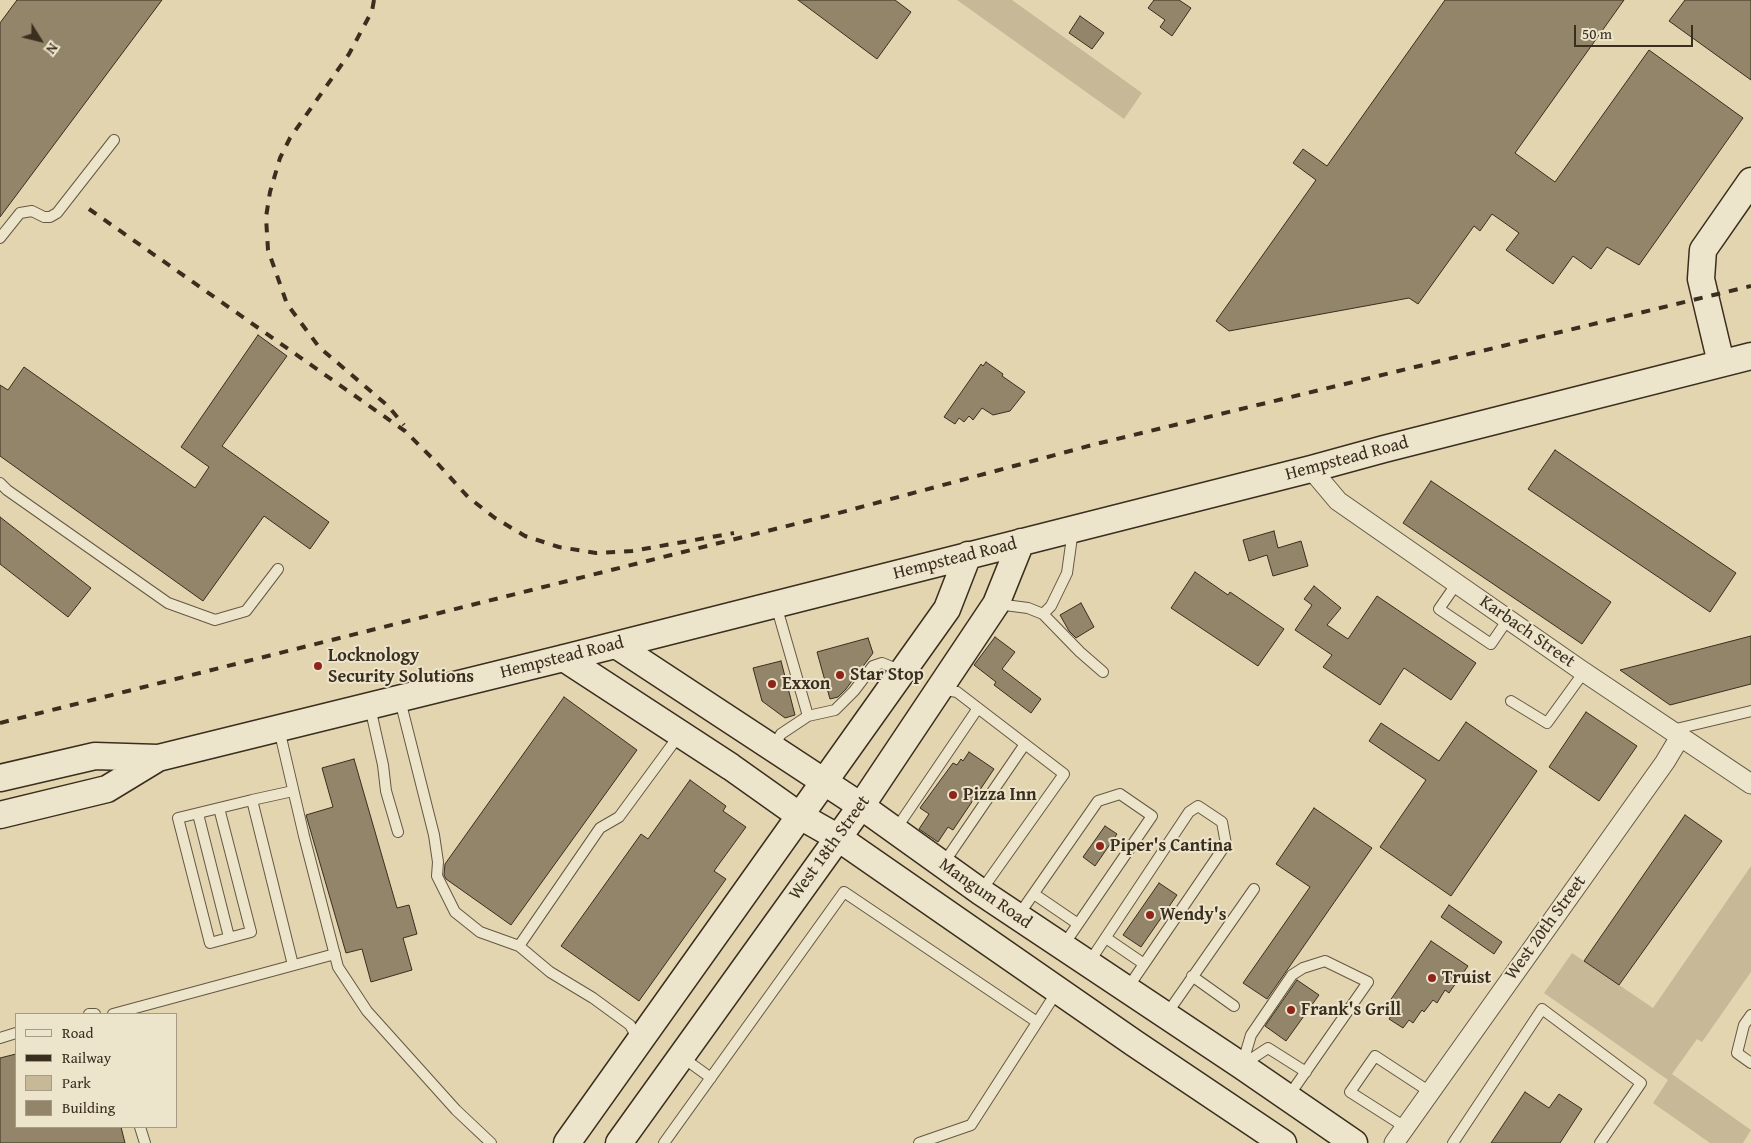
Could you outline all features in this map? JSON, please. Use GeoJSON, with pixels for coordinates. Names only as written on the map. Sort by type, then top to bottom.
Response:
{"type":"FeatureCollection","features":[{"type":"Feature","properties":{"kind":"main road"},"geometry":{"type":"LineString","coordinates":[[1721,363],[1701,279],[1703,250],[1751,181]]}},
{"type":"Feature","properties":{"kind":"main road","name":"Hempstead Road"},"geometry":{"type":"LineString","coordinates":[[0,778],[95,756],[158,758],[616,645],[1751,356]]}},
{"type":"Feature","properties":{"kind":"main road","name":"West 18th Street"},"geometry":{"type":"LineString","coordinates":[[619,1143],[861,806],[996,604],[1021,542]]}},
{"type":"Feature","properties":{"kind":"main road"},"geometry":{"type":"LineString","coordinates":[[567,1143],[947,610],[968,555]]}},
{"type":"Feature","properties":{"kind":"main road","name":"Mangum Road"},"geometry":{"type":"LineString","coordinates":[[616,645],[861,806],[980,892],[1242,1066],[1354,1143]]}},
{"type":"Feature","properties":{"kind":"main road","name":"Mangum Road"},"geometry":{"type":"LineString","coordinates":[[564,658],[800,816],[837,837],[1284,1143]]}},
{"type":"Feature","properties":{"kind":"main road"},"geometry":{"type":"LineString","coordinates":[[904,671],[939,689]]}},
{"type":"Feature","properties":{"kind":"main road","name":"Hempstead Road"},"geometry":{"type":"LineString","coordinates":[[0,816],[107,789],[158,758]]}},
{"type":"Feature","properties":{"kind":"main road"},"geometry":{"type":"LineString","coordinates":[[1056,988],[1075,955]]}},
{"type":"Feature","properties":{"kind":"main road"},"geometry":{"type":"LineString","coordinates":[[640,1042],[679,1061]]}},
{"type":"Feature","properties":{"kind":"street","name":"Karbach Street"},"geometry":{"type":"LineString","coordinates":[[1311,469],[1338,501],[1584,672],[1751,784]]}},
{"type":"Feature","properties":{"kind":"street","name":"West 20th Street"},"geometry":{"type":"LineString","coordinates":[[1394,1143],[1665,762],[1675,734]]}},
{"type":"Feature","properties":{"kind":"lane"},"geometry":{"type":"LineString","coordinates":[[0,238],[20,213],[32,211],[44,217],[50,217],[57,213],[114,140]]}},
{"type":"Feature","properties":{"kind":"lane"},"geometry":{"type":"LineString","coordinates":[[0,483],[7,490],[168,603],[215,620],[246,611],[278,569]]}},
{"type":"Feature","properties":{"kind":"lane"},"geometry":{"type":"LineString","coordinates":[[1043,614],[1051,606],[1067,573],[1073,529]]}},
{"type":"Feature","properties":{"kind":"lane"},"geometry":{"type":"LineString","coordinates":[[1457,583],[1439,609],[1491,644],[1508,618]]}},
{"type":"Feature","properties":{"kind":"lane"},"geometry":{"type":"LineString","coordinates":[[776,604],[808,716]]}},
{"type":"Feature","properties":{"kind":"lane"},"geometry":{"type":"LineString","coordinates":[[996,604],[1028,608],[1043,614],[1080,652],[1103,672]]}},
{"type":"Feature","properties":{"kind":"lane"},"geometry":{"type":"LineString","coordinates":[[773,748],[781,734],[808,716],[835,710],[854,691],[873,666],[882,663],[904,671]]}},
{"type":"Feature","properties":{"kind":"lane"},"geometry":{"type":"LineString","coordinates":[[1511,701],[1547,724],[1584,672]]}},
{"type":"Feature","properties":{"kind":"lane"},"geometry":{"type":"LineString","coordinates":[[939,689],[957,692],[1064,774],[980,892]]}},
{"type":"Feature","properties":{"kind":"lane"},"geometry":{"type":"LineString","coordinates":[[400,699],[434,834],[438,862],[437,876],[455,912],[480,932],[519,946],[550,972],[593,998],[630,1025],[640,1042]]}},
{"type":"Feature","properties":{"kind":"lane"},"geometry":{"type":"LineString","coordinates":[[370,706],[383,766],[386,791],[398,832]]}},
{"type":"Feature","properties":{"kind":"lane"},"geometry":{"type":"LineString","coordinates":[[895,830],[978,708]]}},
{"type":"Feature","properties":{"kind":"lane"},"geometry":{"type":"LineString","coordinates":[[1675,734],[1751,711]]}},
{"type":"Feature","properties":{"kind":"lane"},"geometry":{"type":"LineString","coordinates":[[278,729],[338,967],[367,1011],[456,1110],[491,1143]]}},
{"type":"Feature","properties":{"kind":"lane"},"geometry":{"type":"LineString","coordinates":[[519,946],[600,828],[619,817],[680,734]]}},
{"type":"Feature","properties":{"kind":"lane"},"geometry":{"type":"LineString","coordinates":[[943,865],[1025,744]]}},
{"type":"Feature","properties":{"kind":"lane"},"geometry":{"type":"LineString","coordinates":[[219,808],[251,932],[210,943],[178,818],[198,814],[219,808],[252,800],[293,791]]}},
{"type":"Feature","properties":{"kind":"lane"},"geometry":{"type":"LineString","coordinates":[[1018,917],[1098,801],[1120,794],[1152,816],[1078,924],[1075,955]]}},
{"type":"Feature","properties":{"kind":"lane"},"geometry":{"type":"LineString","coordinates":[[252,800],[293,965]]}},
{"type":"Feature","properties":{"kind":"lane"},"geometry":{"type":"LineString","coordinates":[[1075,955],[1106,938],[1189,812],[1198,806],[1222,822],[1226,844],[1127,990]]}},
{"type":"Feature","properties":{"kind":"lane"},"geometry":{"type":"LineString","coordinates":[[198,814],[229,937]]}},
{"type":"Feature","properties":{"kind":"lane"},"geometry":{"type":"LineString","coordinates":[[1165,1016],[1254,889]]}},
{"type":"Feature","properties":{"kind":"lane"},"geometry":{"type":"LineString","coordinates":[[664,1143],[844,892],[1037,1022]]}},
{"type":"Feature","properties":{"kind":"lane"},"geometry":{"type":"LineString","coordinates":[[1034,894],[1078,924]]}},
{"type":"Feature","properties":{"kind":"lane"},"geometry":{"type":"LineString","coordinates":[[1106,938],[1144,964]]}},
{"type":"Feature","properties":{"kind":"lane"},"geometry":{"type":"LineString","coordinates":[[117,1013],[335,954]]}},
{"type":"Feature","properties":{"kind":"lane"},"geometry":{"type":"LineString","coordinates":[[1242,1066],[1251,1035],[1292,975],[1303,968],[1325,961],[1368,982],[1288,1098]]}},
{"type":"Feature","properties":{"kind":"lane"},"geometry":{"type":"LineString","coordinates":[[1192,976],[1234,1006]]}},
{"type":"Feature","properties":{"kind":"lane"},"geometry":{"type":"LineString","coordinates":[[919,1143],[971,1125],[1037,1022],[1056,988]]}},
{"type":"Feature","properties":{"kind":"lane"},"geometry":{"type":"LineString","coordinates":[[1453,1143],[1542,1009],[1641,1083],[1600,1143]]}},
{"type":"Feature","properties":{"kind":"lane"},"geometry":{"type":"LineString","coordinates":[[1751,1015],[1744,1025],[1737,1053],[1751,1063]]}},
{"type":"Feature","properties":{"kind":"lane"},"geometry":{"type":"LineString","coordinates":[[0,1038],[15,1033]]}},
{"type":"Feature","properties":{"kind":"lane"},"geometry":{"type":"LineString","coordinates":[[1242,1066],[1268,1048],[1306,1072]]}},
{"type":"Feature","properties":{"kind":"lane"},"geometry":{"type":"LineString","coordinates":[[1405,1127],[1350,1092],[1375,1056],[1430,1092]]}},
{"type":"Feature","properties":{"kind":"lane"},"geometry":{"type":"LineString","coordinates":[[679,1061],[710,1078]]}},
{"type":"Feature","properties":{"kind":"lane"},"geometry":{"type":"LineString","coordinates":[[140,1128],[145,1143]]}},
{"type":"Feature","properties":{"kind":"green space"},"geometry":{"type":"Polygon","coordinates":[[[957,0],[1012,0],[1142,93],[1124,119],[957,0]]]}},
{"type":"Feature","properties":{"kind":"green space"},"geometry":{"type":"Polygon","coordinates":[[[1751,866],[1751,972],[1702,1042],[1697,1039],[1672,1074],[1751,1130],[1743,1143],[1710,1143],[1653,1103],[1668,1080],[1544,993],[1572,953],[1653,1008],[1751,866]]]}},
{"type":"Feature","properties":{"kind":"building"},"geometry":{"type":"Polygon","coordinates":[[[17,0],[162,0],[0,217],[0,23],[17,0]]]}},
{"type":"Feature","properties":{"kind":"building"},"geometry":{"type":"Polygon","coordinates":[[[798,0],[895,0],[911,12],[877,59],[798,0]]]}},
{"type":"Feature","properties":{"kind":"building"},"geometry":{"type":"Polygon","coordinates":[[[1154,0],[1179,0],[1191,8],[1172,36],[1160,27],[1165,20],[1148,8],[1154,0]]]}},
{"type":"Feature","properties":{"kind":"building"},"geometry":{"type":"Polygon","coordinates":[[[1445,0],[1624,0],[1515,153],[1555,182],[1649,50],[1743,118],[1639,265],[1607,247],[1591,269],[1573,256],[1553,284],[1506,250],[1519,233],[1492,214],[1480,231],[1474,226],[1418,304],[1409,298],[1229,331],[1216,321],[1316,180],[1293,163],[1303,149],[1327,166],[1445,0]]]}},
{"type":"Feature","properties":{"kind":"building"},"geometry":{"type":"Polygon","coordinates":[[[1685,0],[1751,0],[1751,80],[1669,21],[1685,0]]]}},
{"type":"Feature","properties":{"kind":"building"},"geometry":{"type":"Polygon","coordinates":[[[1080,16],[1104,33],[1092,49],[1069,33],[1080,16]]]}},
{"type":"Feature","properties":{"kind":"building"},"geometry":{"type":"Polygon","coordinates":[[[258,335],[287,356],[222,446],[329,522],[310,549],[264,516],[203,601],[0,456],[0,385],[8,390],[24,367],[195,488],[209,467],[181,447],[258,335]]]}},
{"type":"Feature","properties":{"kind":"building"},"geometry":{"type":"Polygon","coordinates":[[[986,362],[1025,392],[1010,411],[993,415],[982,408],[973,420],[969,416],[964,422],[959,418],[955,424],[944,417],[981,364],[983,366],[986,362]]]}},
{"type":"Feature","properties":{"kind":"building"},"geometry":{"type":"Polygon","coordinates":[[[1555,450],[1736,573],[1710,612],[1528,489],[1555,450]]]}},
{"type":"Feature","properties":{"kind":"building"},"geometry":{"type":"Polygon","coordinates":[[[1431,481],[1611,602],[1582,644],[1403,523],[1431,481]]]}},
{"type":"Feature","properties":{"kind":"building"},"geometry":{"type":"Polygon","coordinates":[[[0,517],[91,588],[68,617],[0,564],[0,517]]]}},
{"type":"Feature","properties":{"kind":"building"},"geometry":{"type":"Polygon","coordinates":[[[1274,531],[1278,548],[1301,541],[1308,566],[1273,576],[1267,555],[1249,561],[1243,540],[1274,531]]]}},
{"type":"Feature","properties":{"kind":"building"},"geometry":{"type":"Polygon","coordinates":[[[1195,572],[1228,595],[1230,592],[1284,629],[1258,666],[1171,608],[1195,572]]]}},
{"type":"Feature","properties":{"kind":"building"},"geometry":{"type":"Polygon","coordinates":[[[1314,586],[1341,608],[1327,625],[1348,639],[1377,596],[1476,663],[1451,700],[1404,668],[1380,705],[1323,667],[1332,655],[1295,630],[1312,605],[1304,599],[1314,586]]]}},
{"type":"Feature","properties":{"kind":"building"},"geometry":{"type":"Polygon","coordinates":[[[1081,603],[1094,627],[1076,638],[1069,631],[1060,615],[1081,603]]]}},
{"type":"Feature","properties":{"kind":"building"},"geometry":{"type":"Polygon","coordinates":[[[1751,636],[1751,684],[1670,705],[1620,670],[1751,636]]]}},
{"type":"Feature","properties":{"kind":"building"},"geometry":{"type":"Polygon","coordinates":[[[995,637],[1015,652],[1002,669],[1041,699],[1031,713],[994,685],[996,682],[974,665],[995,637]]]}},
{"type":"Feature","properties":{"kind":"building","name":"Star Stop"},"geometry":{"type":"Polygon","coordinates":[[[868,638],[873,653],[846,689],[838,697],[830,699],[817,652],[868,638]]]}},
{"type":"Feature","properties":{"kind":"building","name":"Exxon"},"geometry":{"type":"Polygon","coordinates":[[[781,661],[795,715],[785,718],[762,701],[753,668],[781,661]]]}},
{"type":"Feature","properties":{"kind":"building"},"geometry":{"type":"Polygon","coordinates":[[[564,697],[637,750],[511,925],[446,879],[444,875],[445,864],[564,697]]]}},
{"type":"Feature","properties":{"kind":"building"},"geometry":{"type":"Polygon","coordinates":[[[1586,712],[1637,746],[1599,801],[1549,767],[1586,712]]]}},
{"type":"Feature","properties":{"kind":"building"},"geometry":{"type":"Polygon","coordinates":[[[1466,722],[1537,771],[1451,896],[1380,847],[1426,780],[1369,741],[1381,723],[1439,761],[1466,722]]]}},
{"type":"Feature","properties":{"kind":"building","name":"Pizza Inn"},"geometry":{"type":"Polygon","coordinates":[[[969,752],[994,769],[953,830],[948,827],[938,842],[919,829],[929,814],[920,808],[953,763],[957,765],[961,759],[963,761],[969,752]]]}},
{"type":"Feature","properties":{"kind":"building"},"geometry":{"type":"Polygon","coordinates":[[[354,759],[397,908],[409,905],[417,934],[403,938],[412,970],[371,982],[362,949],[346,953],[306,815],[333,807],[322,768],[354,759]]]}},
{"type":"Feature","properties":{"kind":"building"},"geometry":{"type":"Polygon","coordinates":[[[690,780],[726,806],[723,811],[746,827],[714,871],[726,879],[639,1001],[561,946],[641,834],[648,839],[690,780]]]}},
{"type":"Feature","properties":{"kind":"building"},"geometry":{"type":"Polygon","coordinates":[[[1314,808],[1372,848],[1267,999],[1243,983],[1310,887],[1276,864],[1314,808]]]}},
{"type":"Feature","properties":{"kind":"building"},"geometry":{"type":"Polygon","coordinates":[[[1685,815],[1722,841],[1619,985],[1584,961],[1685,815]]]}},
{"type":"Feature","properties":{"kind":"building","name":"Piper's Cantina"},"geometry":{"type":"Polygon","coordinates":[[[1105,826],[1117,834],[1095,866],[1083,857],[1105,826]]]}},
{"type":"Feature","properties":{"kind":"building","name":"Wendy's"},"geometry":{"type":"Polygon","coordinates":[[[1159,883],[1177,895],[1141,947],[1123,935],[1159,883]]]}},
{"type":"Feature","properties":{"kind":"building"},"geometry":{"type":"Polygon","coordinates":[[[1449,905],[1502,942],[1494,954],[1441,917],[1449,905]]]}},
{"type":"Feature","properties":{"kind":"building","name":"Truist"},"geometry":{"type":"Polygon","coordinates":[[[1431,941],[1468,966],[1449,993],[1445,990],[1437,1003],[1433,1000],[1424,1012],[1422,1010],[1413,1023],[1409,1020],[1403,1028],[1389,1019],[1395,1010],[1387,1005],[1431,941]]]}},
{"type":"Feature","properties":{"kind":"building","name":"Frank's Grill"},"geometry":{"type":"Polygon","coordinates":[[[1297,980],[1319,995],[1286,1041],[1265,1026],[1297,980]]]}},
{"type":"Feature","properties":{"kind":"building"},"geometry":{"type":"Polygon","coordinates":[[[15,1054],[15,1128],[121,1128],[125,1143],[0,1143],[0,1058],[15,1054]]]}},
{"type":"Feature","properties":{"kind":"building"},"geometry":{"type":"Polygon","coordinates":[[[1525,1092],[1549,1108],[1559,1094],[1582,1109],[1560,1143],[1491,1143],[1525,1092]]]}},
{"type":"Feature","properties":{"kind":"railway"},"geometry":{"type":"LineString","coordinates":[[374,0],[372,11],[349,54],[290,138],[280,158],[270,192],[266,217],[268,250],[287,304],[319,347],[388,406],[404,425]]}},
{"type":"Feature","properties":{"kind":"railway"},"geometry":{"type":"LineString","coordinates":[[89,209],[405,431],[468,497],[495,518],[525,536],[559,547],[596,553],[632,551],[734,533]]}},
{"type":"Feature","properties":{"kind":"railway"},"geometry":{"type":"LineString","coordinates":[[0,723],[835,514],[1096,444],[1751,286]]}},
{"type":"Feature","properties":{"kind":"place","name":"Locknology Security Solutions"},"geometry":{"type":"Point","coordinates":[318,666]}},
{"type":"Feature","properties":{"kind":"place","name":"Star Stop"},"geometry":{"type":"Point","coordinates":[840,675]}},
{"type":"Feature","properties":{"kind":"place","name":"Exxon"},"geometry":{"type":"Point","coordinates":[772,684]}},
{"type":"Feature","properties":{"kind":"place","name":"Pizza Inn"},"geometry":{"type":"Point","coordinates":[953,795]}},
{"type":"Feature","properties":{"kind":"place","name":"Piper's Cantina"},"geometry":{"type":"Point","coordinates":[1100,846]}},
{"type":"Feature","properties":{"kind":"place","name":"Wendy's"},"geometry":{"type":"Point","coordinates":[1150,915]}},
{"type":"Feature","properties":{"kind":"place","name":"Truist"},"geometry":{"type":"Point","coordinates":[1432,978]}},
{"type":"Feature","properties":{"kind":"place","name":"Frank's Grill"},"geometry":{"type":"Point","coordinates":[1291,1010]}}]}
